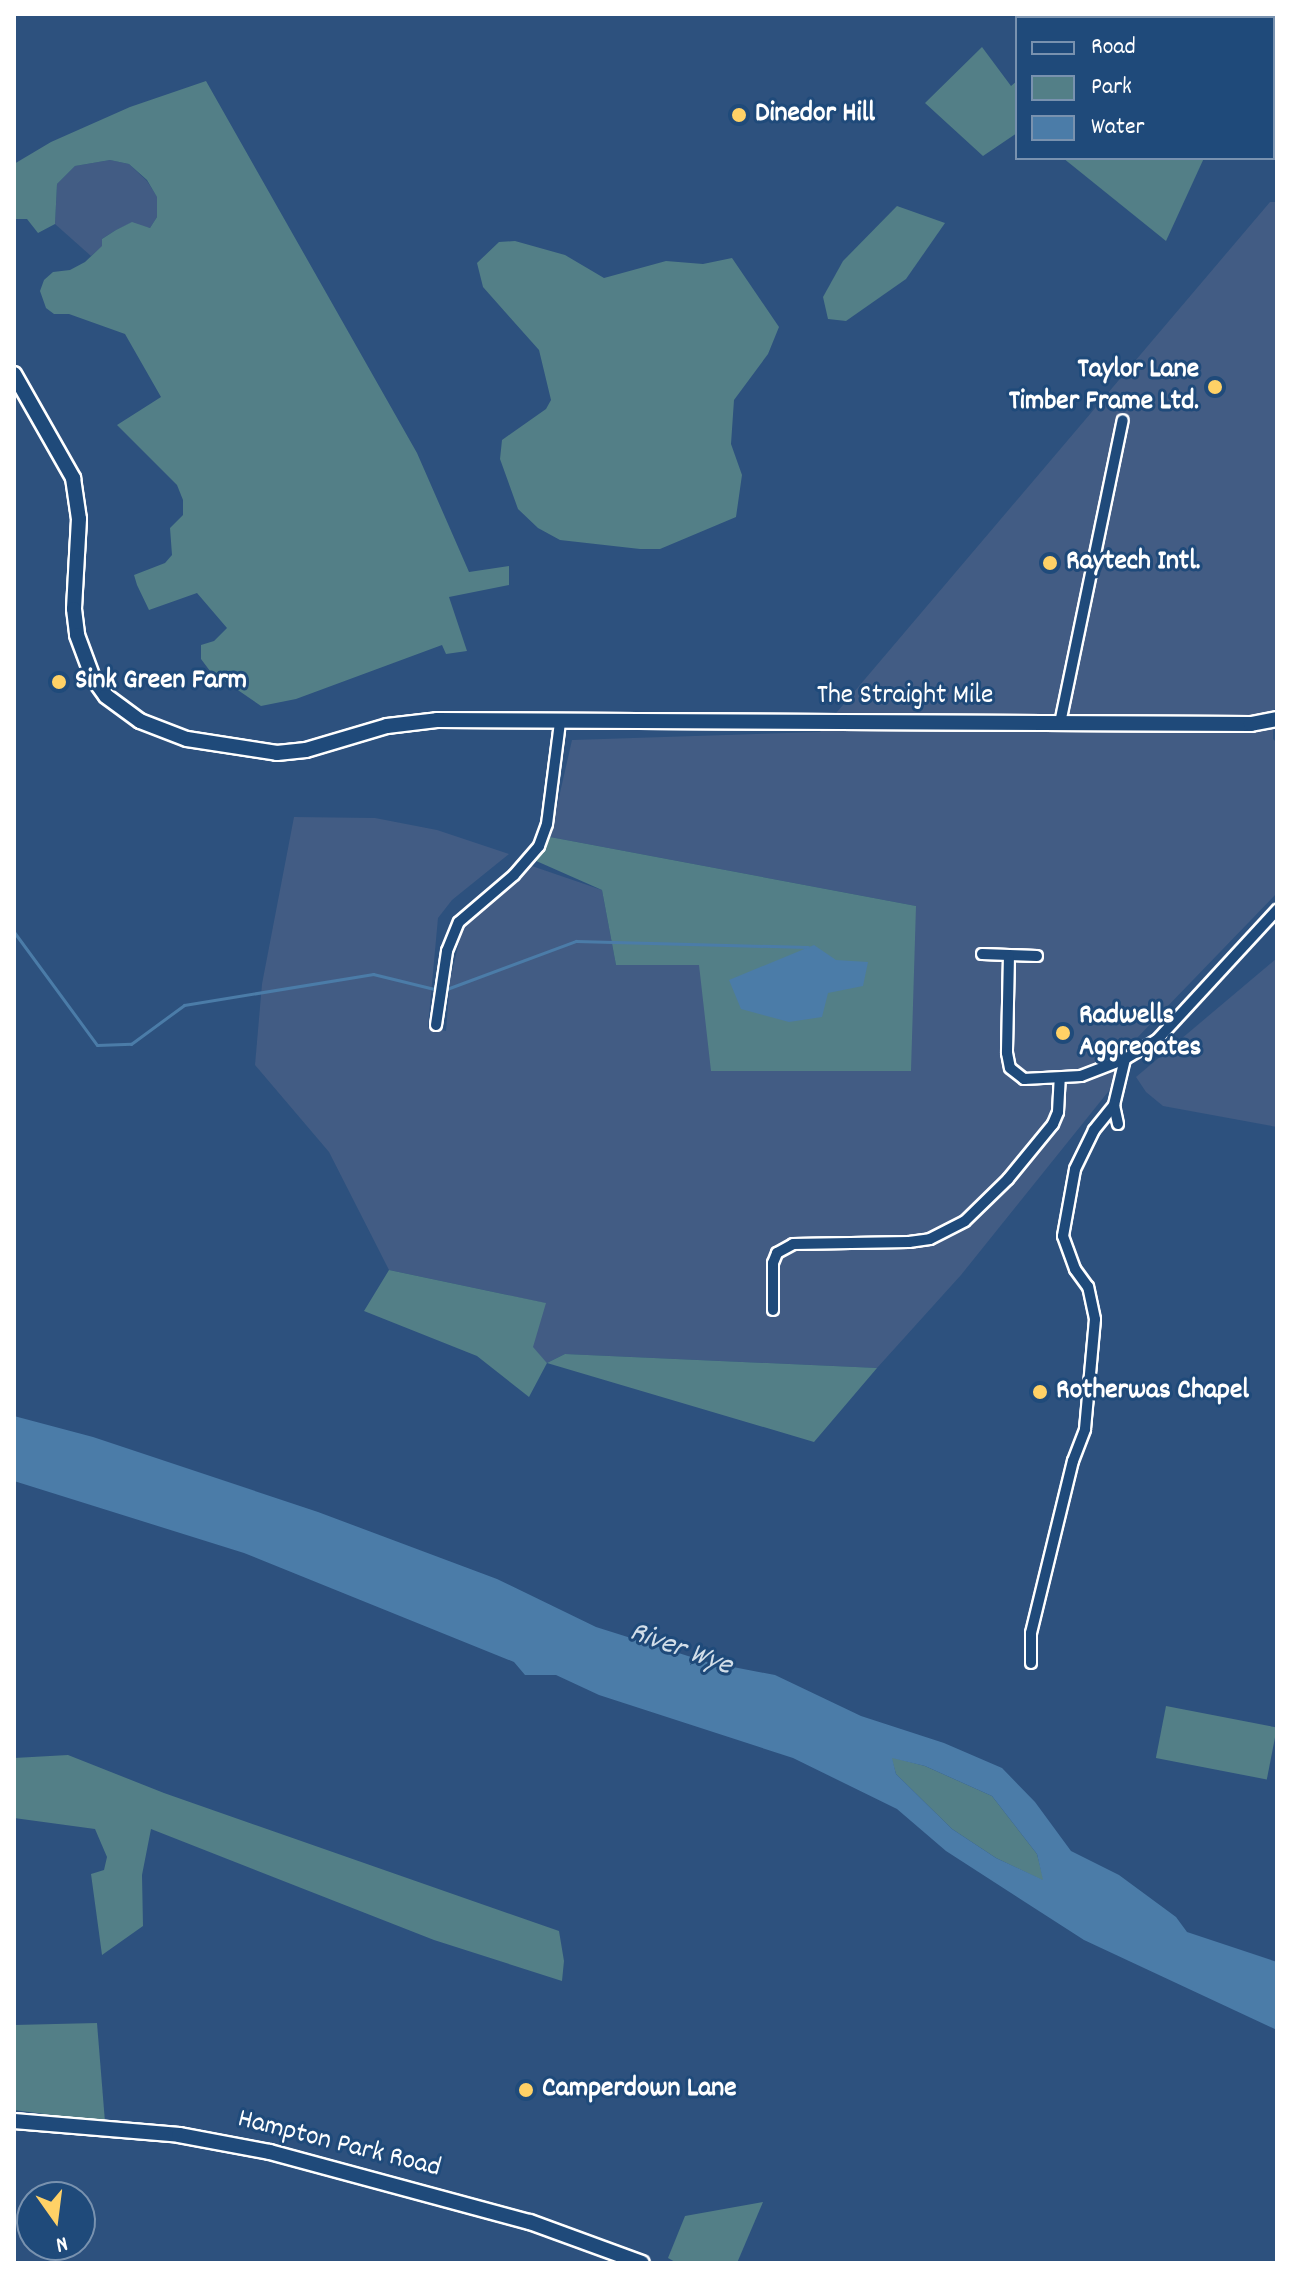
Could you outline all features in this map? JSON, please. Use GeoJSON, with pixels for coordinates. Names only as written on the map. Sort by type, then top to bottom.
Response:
{"type":"FeatureCollection","features":[{"type":"Feature","properties":{"kind":"main road","name":"The Straight Mile"},"geometry":{"type":"LineString","coordinates":[[14,374],[73,478],[79,519],[74,609],[84,658],[106,696],[140,721],[187,739],[277,753],[306,750],[355,734],[421,721],[1251,724],[1277,719]]}},
{"type":"Feature","properties":{"kind":"main road","name":"The Straight Mile"},"geometry":{"type":"LineString","coordinates":[[1251,724],[1277,731]]}},
{"type":"Feature","properties":{"kind":"main road","name":"Hampton Park Road"},"geometry":{"type":"LineString","coordinates":[[14,2121],[167,2133],[270,2152],[530,2222],[642,2263]]}},
{"type":"Feature","properties":{"kind":"street"},"geometry":{"type":"LineString","coordinates":[[1060,723],[1123,420]]}},
{"type":"Feature","properties":{"kind":"street"},"geometry":{"type":"LineString","coordinates":[[436,1025],[447,951],[459,922],[514,875],[539,846],[547,824],[560,722]]}},
{"type":"Feature","properties":{"kind":"street"},"geometry":{"type":"LineString","coordinates":[[1009,955],[1007,1053],[1010,1068],[1024,1079],[1081,1076],[1125,1059],[1158,1039],[1179,1020],[1277,910]]}},
{"type":"Feature","properties":{"kind":"street"},"geometry":{"type":"LineString","coordinates":[[982,954],[1037,956]]}},
{"type":"Feature","properties":{"kind":"street"},"geometry":{"type":"LineString","coordinates":[[1031,1663],[1031,1633],[1069,1475],[1085,1429],[1095,1319],[1088,1287],[1075,1269],[1063,1236],[1075,1169],[1094,1130],[1114,1105],[1125,1059]]}},
{"type":"Feature","properties":{"kind":"street"},"geometry":{"type":"LineString","coordinates":[[773,1310],[773,1263],[777,1253],[793,1244],[909,1242],[930,1239],[965,1221],[1008,1179],[1053,1124],[1058,1112],[1060,1079]]}},
{"type":"Feature","properties":{"kind":"street"},"geometry":{"type":"LineString","coordinates":[[1114,1105],[1118,1124]]}},
{"type":"Feature","properties":{"kind":"shaded area"},"geometry":{"type":"Polygon","coordinates":[[[110,160],[129,164],[147,181],[158,198],[157,217],[150,228],[131,223],[116,230],[102,239],[103,246],[91,256],[55,224],[57,184],[75,166],[110,160]]]}},
{"type":"Feature","properties":{"kind":"shaded area"},"geometry":{"type":"Polygon","coordinates":[[[1270,202],[1277,202],[1277,706],[1273,711],[1273,739],[1277,743],[1277,893],[1136,1039],[1112,1087],[961,1275],[877,1368],[565,1354],[547,1363],[532,1347],[545,1303],[389,1270],[329,1152],[255,1065],[262,984],[294,817],[375,818],[437,830],[509,854],[452,900],[438,918],[428,1027],[446,1031],[450,980],[461,934],[472,916],[529,865],[602,890],[616,965],[699,965],[916,906],[550,837],[572,740],[820,732],[1270,202]]]}},
{"type":"Feature","properties":{"kind":"shaded area"},"geometry":{"type":"Polygon","coordinates":[[[1277,958],[1277,1127],[1163,1106],[1146,1092],[1136,1077],[1277,958]]]}},
{"type":"Feature","properties":{"kind":"green space"},"geometry":{"type":"Polygon","coordinates":[[[1087,14],[1253,14],[1253,16],[1087,14]]]}},
{"type":"Feature","properties":{"kind":"green space"},"geometry":{"type":"Polygon","coordinates":[[[982,47],[1011,86],[1015,83],[1015,134],[983,156],[925,103],[982,47]]]}},
{"type":"Feature","properties":{"kind":"green space"},"geometry":{"type":"Polygon","coordinates":[[[206,81],[417,453],[469,572],[509,566],[509,585],[449,597],[467,651],[446,654],[442,645],[296,699],[261,706],[210,671],[201,659],[201,645],[214,641],[227,628],[197,593],[149,610],[137,585],[134,575],[165,563],[172,555],[170,528],[183,515],[183,500],[177,485],[117,425],[161,397],[125,334],[69,314],[54,314],[46,308],[40,291],[44,280],[53,272],[70,270],[85,262],[102,246],[102,239],[116,230],[132,222],[150,228],[157,217],[157,197],[147,180],[129,164],[110,160],[75,166],[57,184],[55,224],[38,233],[27,219],[14,219],[14,164],[51,142],[130,107],[206,81]]]}},
{"type":"Feature","properties":{"kind":"green space"},"geometry":{"type":"Polygon","coordinates":[[[1065,160],[1203,160],[1166,241],[1065,160]]]}},
{"type":"Feature","properties":{"kind":"green space"},"geometry":{"type":"Polygon","coordinates":[[[897,206],[945,223],[906,279],[846,321],[828,319],[823,297],[843,261],[897,206]]]}},
{"type":"Feature","properties":{"kind":"green space"},"geometry":{"type":"Polygon","coordinates":[[[515,241],[565,255],[604,278],[666,261],[703,264],[732,258],[779,327],[768,354],[734,400],[731,444],[742,475],[736,517],[660,549],[640,549],[560,540],[538,528],[518,509],[500,459],[502,440],[546,409],[551,400],[539,350],[483,287],[477,263],[499,242],[515,241]]]}},
{"type":"Feature","properties":{"kind":"green space"},"geometry":{"type":"Polygon","coordinates":[[[550,837],[916,906],[911,1071],[711,1071],[699,965],[616,965],[602,890],[534,860],[550,837]]]}},
{"type":"Feature","properties":{"kind":"green space"},"geometry":{"type":"Polygon","coordinates":[[[389,1270],[546,1303],[533,1347],[547,1363],[529,1397],[477,1356],[364,1311],[389,1270]]]}},
{"type":"Feature","properties":{"kind":"green space"},"geometry":{"type":"Polygon","coordinates":[[[565,1354],[877,1368],[814,1442],[547,1363],[565,1354]]]}},
{"type":"Feature","properties":{"kind":"green space"},"geometry":{"type":"Polygon","coordinates":[[[1166,1706],[1277,1728],[1267,1780],[1156,1758],[1166,1706]]]}},
{"type":"Feature","properties":{"kind":"green space"},"geometry":{"type":"Polygon","coordinates":[[[68,1755],[164,1793],[559,1931],[564,1961],[562,1981],[434,1940],[151,1829],[142,1875],[143,1926],[102,1955],[91,1874],[104,1870],[107,1857],[95,1829],[14,1818],[14,1758],[68,1755]]]}},
{"type":"Feature","properties":{"kind":"green space"},"geometry":{"type":"Polygon","coordinates":[[[891,1757],[925,1766],[992,1796],[1037,1854],[1044,1881],[996,1858],[952,1829],[896,1774],[891,1757]]]}},
{"type":"Feature","properties":{"kind":"green space"},"geometry":{"type":"Polygon","coordinates":[[[97,2023],[105,2122],[14,2110],[14,2025],[97,2023]]]}},
{"type":"Feature","properties":{"kind":"green space"},"geometry":{"type":"Polygon","coordinates":[[[763,2202],[737,2263],[677,2263],[668,2258],[685,2216],[763,2202]]]}},
{"type":"Feature","properties":{"kind":"water"},"geometry":{"type":"Polygon","coordinates":[[[814,945],[836,960],[868,962],[863,986],[828,993],[822,1017],[789,1022],[741,1009],[729,980],[814,945]]]}},
{"type":"Feature","properties":{"kind":"water"},"geometry":{"type":"Polygon","coordinates":[[[14,1416],[93,1437],[318,1512],[497,1579],[596,1627],[707,1662],[775,1675],[861,1716],[944,1743],[1002,1768],[1035,1802],[1071,1851],[1119,1875],[1176,1917],[1187,1932],[1277,1962],[1277,2030],[1084,1940],[946,1851],[897,1809],[793,1758],[599,1695],[556,1675],[525,1675],[514,1662],[244,1553],[14,1481],[14,1416]],[[892,1758],[896,1774],[952,1829],[996,1858],[1043,1880],[1037,1854],[992,1796],[925,1766],[892,1758]]]}},
{"type":"Feature","properties":{"kind":"waterway"},"geometry":{"type":"LineString","coordinates":[[14,932],[97,1045],[131,1044],[184,1005],[373,974],[434,989]]}},
{"type":"Feature","properties":{"kind":"waterway"},"geometry":{"type":"LineString","coordinates":[[444,990],[576,941],[808,947]]}},
{"type":"Feature","properties":{"kind":"place","name":"Dinedor Hill"},"geometry":{"type":"Point","coordinates":[739,115]}},
{"type":"Feature","properties":{"kind":"place","name":"Taylor Lane Timber Frame Ltd."},"geometry":{"type":"Point","coordinates":[1215,387]}},
{"type":"Feature","properties":{"kind":"place","name":"Raytech Intl."},"geometry":{"type":"Point","coordinates":[1050,563]}},
{"type":"Feature","properties":{"kind":"place","name":"Sink Green Farm"},"geometry":{"type":"Point","coordinates":[59,682]}},
{"type":"Feature","properties":{"kind":"place","name":"Radwells Aggregates"},"geometry":{"type":"Point","coordinates":[1063,1033]}},
{"type":"Feature","properties":{"kind":"place","name":"Rotherwas Chapel"},"geometry":{"type":"Point","coordinates":[1040,1392]}},
{"type":"Feature","properties":{"kind":"place","name":"Camperdown Lane"},"geometry":{"type":"Point","coordinates":[526,2090]}},
{"type":"Feature","properties":{"kind":"water label","name":"River Wye"},"geometry":{"type":"Point","coordinates":[680,1651]}}]}
